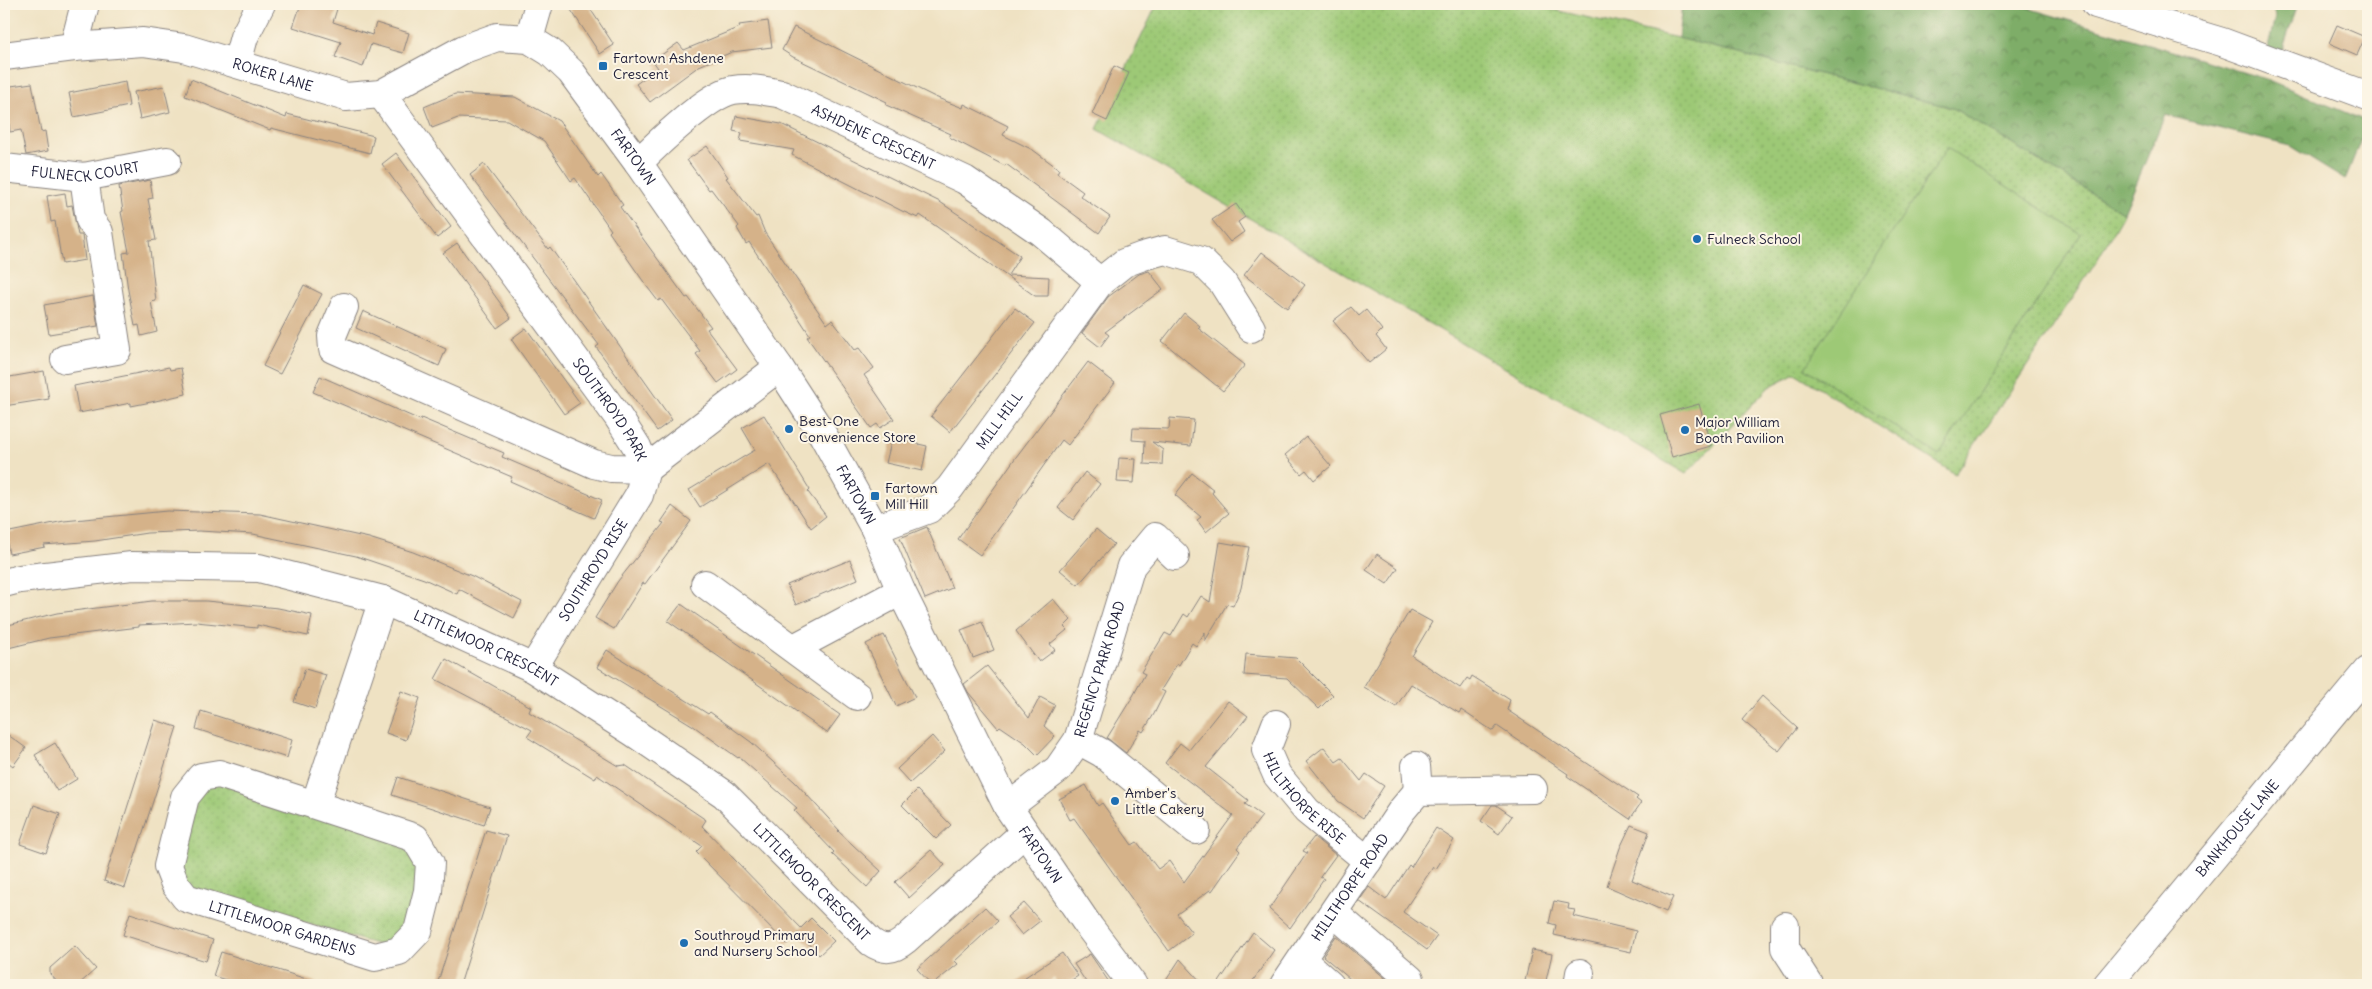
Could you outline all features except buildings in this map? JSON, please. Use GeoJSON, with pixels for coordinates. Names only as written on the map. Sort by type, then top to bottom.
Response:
{"type":"FeatureCollection","features":[{"type":"Feature","properties":{"kind":"street"},"geometry":{"type":"LineString","coordinates":[[74,47],[85,4]]}},
{"type":"Feature","properties":{"kind":"street"},"geometry":{"type":"LineString","coordinates":[[237,63],[244,37],[261,4]]}},
{"type":"Feature","properties":{"kind":"street"},"geometry":{"type":"LineString","coordinates":[[529,39],[539,4]]}},
{"type":"Feature","properties":{"kind":"street"},"geometry":{"type":"LineString","coordinates":[[2096,4],[2222,42],[2368,96]]}},
{"type":"Feature","properties":{"kind":"street","name":"ROKER LANE"},"geometry":{"type":"LineString","coordinates":[[4,56],[74,47],[143,42],[184,48],[346,97],[381,94],[464,49],[497,37],[529,39]]}},
{"type":"Feature","properties":{"kind":"street","name":"FARTOWN"},"geometry":{"type":"LineString","coordinates":[[529,39],[550,52],[571,72],[638,163],[823,434],[875,529],[901,591],[1008,806],[1024,833],[1133,985]]}},
{"type":"Feature","properties":{"kind":"street","name":"ASHDENE CRESCENT"},"geometry":{"type":"LineString","coordinates":[[638,163],[700,108],[731,90],[755,89],[782,94],[965,180],[1041,232],[1100,282]]}},
{"type":"Feature","properties":{"kind":"street","name":"SOUTHROYD PARK"},"geometry":{"type":"LineString","coordinates":[[344,307],[332,336],[334,349],[594,464],[611,468],[646,468],[637,447],[618,417],[381,94]]}},
{"type":"Feature","properties":{"kind":"street","name":"FULNECK COURT"},"geometry":{"type":"LineString","coordinates":[[4,168],[84,177],[167,161]]}},
{"type":"Feature","properties":{"kind":"street"},"geometry":{"type":"LineString","coordinates":[[65,359],[128,349],[99,232],[90,220],[84,177]]}},
{"type":"Feature","properties":{"kind":"street","name":"MILL HILL"},"geometry":{"type":"LineString","coordinates":[[875,529],[929,509],[950,488],[1100,282],[1124,263],[1165,250],[1201,261],[1222,282],[1238,317]]}},
{"type":"Feature","properties":{"kind":"street"},"geometry":{"type":"LineString","coordinates":[[646,468],[779,367]]}},
{"type":"Feature","properties":{"kind":"street","name":"SOUTHROYD RISE"},"geometry":{"type":"LineString","coordinates":[[533,668],[639,494],[646,468]]}},
{"type":"Feature","properties":{"kind":"street","name":"REGENCY PARK ROAD"},"geometry":{"type":"LineString","coordinates":[[1008,806],[1058,769],[1078,740],[1132,566],[1155,537],[1175,556]]}},
{"type":"Feature","properties":{"kind":"street","name":"LITTLEMOOR CRESCENT"},"geometry":{"type":"LineString","coordinates":[[4,583],[20,579],[132,566],[259,568],[383,600],[533,668],[633,732],[724,794],[877,946],[890,949],[898,946],[1024,833]]}},
{"type":"Feature","properties":{"kind":"street"},"geometry":{"type":"LineString","coordinates":[[706,584],[857,696]]}},
{"type":"Feature","properties":{"kind":"street"},"geometry":{"type":"LineString","coordinates":[[794,648],[901,591]]}},
{"type":"Feature","properties":{"kind":"street"},"geometry":{"type":"LineString","coordinates":[[315,805],[383,600]]}},
{"type":"Feature","properties":{"kind":"street","name":"BANKHOUSE LANE"},"geometry":{"type":"LineString","coordinates":[[2107,985],[2368,671]]}},
{"type":"Feature","properties":{"kind":"street","name":"HILLTHORPE RISE"},"geometry":{"type":"LineString","coordinates":[[1276,724],[1266,750],[1277,775],[1308,811],[1368,861]]}},
{"type":"Feature","properties":{"kind":"street"},"geometry":{"type":"LineString","coordinates":[[1078,740],[1102,753],[1196,830]]}},
{"type":"Feature","properties":{"kind":"street","name":"LITTLEMOOR GARDENS"},"geometry":{"type":"LineString","coordinates":[[219,774],[315,805],[415,838],[430,863],[428,891],[418,930],[399,951],[375,957],[186,898],[175,884],[168,866],[186,797],[200,777],[219,774]]}},
{"type":"Feature","properties":{"kind":"street","name":"HILLTHORPE ROAD"},"geometry":{"type":"LineString","coordinates":[[1284,985],[1402,810],[1417,778],[1533,789]]}},
{"type":"Feature","properties":{"kind":"street"},"geometry":{"type":"LineString","coordinates":[[1334,913],[1410,979]]}},
{"type":"Feature","properties":{"kind":"street"},"geometry":{"type":"LineString","coordinates":[[1785,926],[1785,948],[1809,985]]}},
{"type":"Feature","properties":{"kind":"street"},"geometry":{"type":"LineString","coordinates":[[1302,960],[1330,985]]}},
{"type":"Feature","properties":{"kind":"green space","name":"Fulneck School"},"geometry":{"type":"Polygon","coordinates":[[[1157,4],[1528,4],[1678,38],[1953,108],[2124,213],[2095,264],[1955,474],[1795,373],[1769,387],[1686,474],[1097,129],[1157,4]]]}},
{"type":"Feature","properties":{"kind":"green space"},"geometry":{"type":"Polygon","coordinates":[[[1682,4],[2014,4],[2266,79],[2368,122],[2345,180],[2290,146],[2165,115],[2124,213],[1953,108],[1678,38],[1682,4]]]}},
{"type":"Feature","properties":{"kind":"green space"},"geometry":{"type":"Polygon","coordinates":[[[2272,4],[2298,4],[2280,57],[2267,52],[2275,17],[2272,4]]]}},
{"type":"Feature","properties":{"kind":"green space"},"geometry":{"type":"Polygon","coordinates":[[[1947,148],[2081,234],[1939,455],[1805,368],[1947,148]]]}},
{"type":"Feature","properties":{"kind":"green space"},"geometry":{"type":"Polygon","coordinates":[[[201,777],[415,838],[430,863],[399,951],[175,884],[201,777]]]}},
{"type":"Feature","properties":{"kind":"place","name":"Fartown Ashdene Crescent"},"geometry":{"type":"Point","coordinates":[603,66]}},
{"type":"Feature","properties":{"kind":"place","name":"Fulneck School"},"geometry":{"type":"Point","coordinates":[1697,239]}},
{"type":"Feature","properties":{"kind":"place","name":"Best-One Convenience Store"},"geometry":{"type":"Point","coordinates":[789,429]}},
{"type":"Feature","properties":{"kind":"place","name":"Major William Booth Pavilion"},"geometry":{"type":"Point","coordinates":[1685,430]}},
{"type":"Feature","properties":{"kind":"place","name":"Fartown Mill Hill"},"geometry":{"type":"Point","coordinates":[875,496]}},
{"type":"Feature","properties":{"kind":"place","name":"Amber's Little Cakery"},"geometry":{"type":"Point","coordinates":[1115,801]}},
{"type":"Feature","properties":{"kind":"place","name":"Southroyd Primary and Nursery School"},"geometry":{"type":"Point","coordinates":[684,943]}}]}
